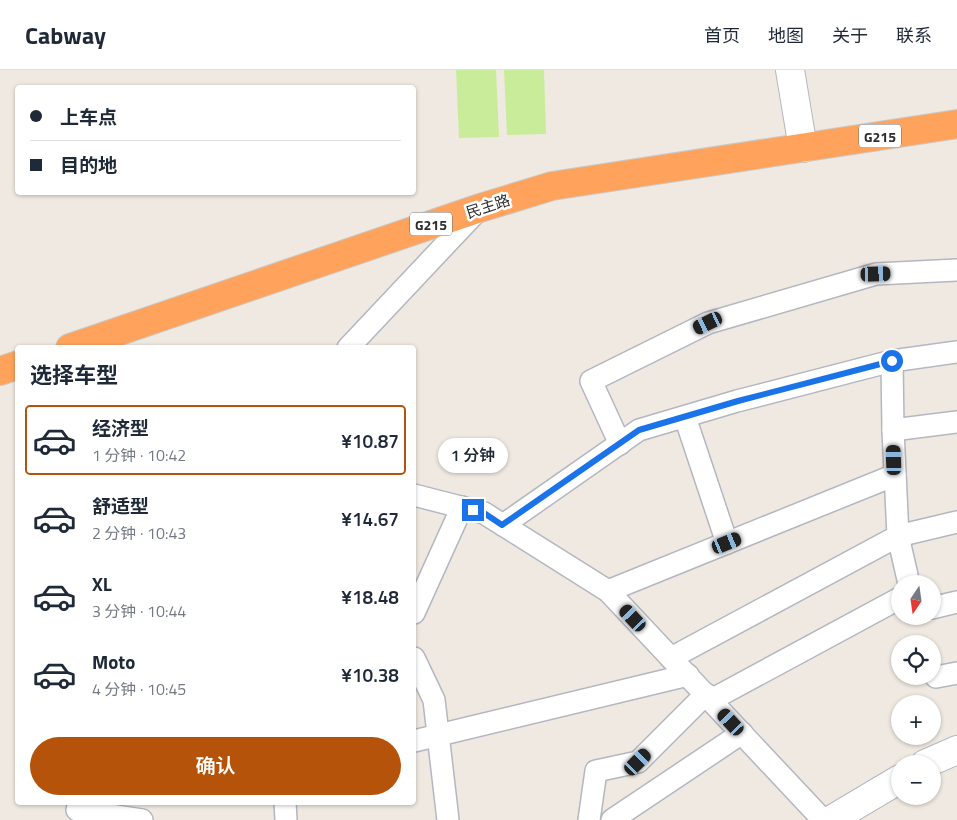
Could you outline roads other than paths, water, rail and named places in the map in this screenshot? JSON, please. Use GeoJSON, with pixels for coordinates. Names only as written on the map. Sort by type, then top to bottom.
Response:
{"type":"FeatureCollection","features":[{"type":"Feature","properties":{"kind":"highway","name":"G215"},"geometry":{"type":"LineString","coordinates":[[803,148],[957,124]]}},
{"type":"Feature","properties":{"kind":"highway","name":"民主路"},"geometry":{"type":"LineString","coordinates":[[79,345],[480,208],[552,186],[803,148]]}},
{"type":"Feature","properties":{"kind":"highway"},"geometry":{"type":"LineString","coordinates":[[0,372],[15,367]]}},
{"type":"Feature","properties":{"kind":"street"},"geometry":{"type":"LineString","coordinates":[[790,70],[803,148]]}},
{"type":"Feature","properties":{"kind":"street"},"geometry":{"type":"LineString","coordinates":[[351,345],[480,208]]}},
{"type":"Feature","properties":{"kind":"street"},"geometry":{"type":"LineString","coordinates":[[620,444],[591,381],[708,323],[876,274],[957,270]]}},
{"type":"Feature","properties":{"kind":"street"},"geometry":{"type":"LineString","coordinates":[[502,525],[639,430],[892,361],[957,352]]}},
{"type":"Feature","properties":{"kind":"street"},"geometry":{"type":"LineString","coordinates":[[892,361],[892,430],[898,536],[907,575]]}},
{"type":"Feature","properties":{"kind":"street"},"geometry":{"type":"LineString","coordinates":[[685,417],[727,543]]}},
{"type":"Feature","properties":{"kind":"street"},"geometry":{"type":"LineString","coordinates":[[892,430],[957,422]]}},
{"type":"Feature","properties":{"kind":"street"},"geometry":{"type":"LineString","coordinates":[[608,591],[895,475]]}},
{"type":"Feature","properties":{"kind":"street"},"geometry":{"type":"LineString","coordinates":[[416,496],[484,513],[608,591],[823,820]]}},
{"type":"Feature","properties":{"kind":"street"},"geometry":{"type":"LineString","coordinates":[[416,609],[462,508]]}},
{"type":"Feature","properties":{"kind":"street"},"geometry":{"type":"LineString","coordinates":[[671,658],[898,536],[957,522]]}},
{"type":"Feature","properties":{"kind":"street"},"geometry":{"type":"LineString","coordinates":[[941,606],[957,602]]}},
{"type":"Feature","properties":{"kind":"street"},"geometry":{"type":"LineString","coordinates":[[589,820],[596,771],[638,762],[708,697],[891,603]]}},
{"type":"Feature","properties":{"kind":"street"},"geometry":{"type":"LineString","coordinates":[[416,662],[434,700],[448,820]]}},
{"type":"Feature","properties":{"kind":"street"},"geometry":{"type":"LineString","coordinates":[[941,676],[957,673]]}},
{"type":"Feature","properties":{"kind":"street"},"geometry":{"type":"LineString","coordinates":[[416,741],[688,675]]}},
{"type":"Feature","properties":{"kind":"street"},"geometry":{"type":"LineString","coordinates":[[612,820],[742,733]]}},
{"type":"Feature","properties":{"kind":"street"},"geometry":{"type":"LineString","coordinates":[[941,757],[957,750]]}},
{"type":"Feature","properties":{"kind":"street"},"geometry":{"type":"LineString","coordinates":[[831,820],[891,783]]}},
{"type":"Feature","properties":{"kind":"street"},"geometry":{"type":"LineString","coordinates":[[286,805],[286,820]]}},
{"type":"Feature","properties":{"kind":"street"},"geometry":{"type":"LineString","coordinates":[[77,811],[142,820]]}}]}
